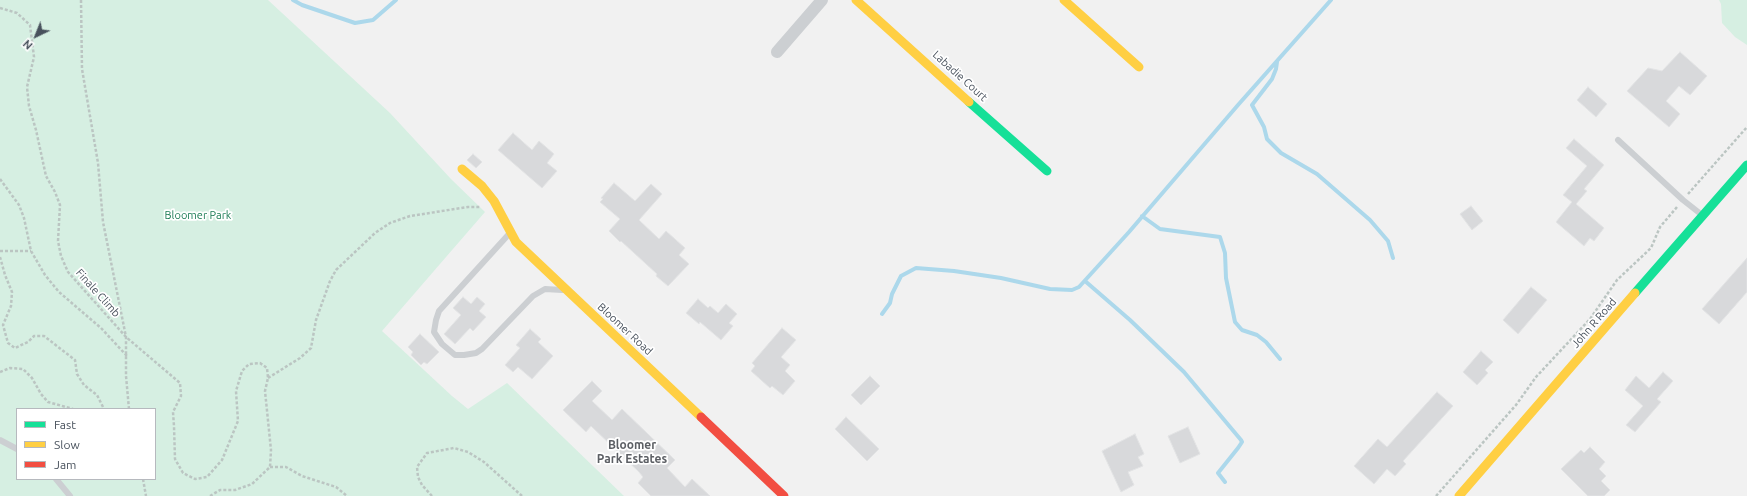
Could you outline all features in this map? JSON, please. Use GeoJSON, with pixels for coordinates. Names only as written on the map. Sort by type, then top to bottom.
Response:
{"type":"FeatureCollection","features":[{"type":"Feature","properties":{"kind":"street"},"geometry":{"type":"LineString","coordinates":[[777,52],[822,0]]}},
{"type":"Feature","properties":{"kind":"street","name":"Labadie Court"},"geometry":{"type":"LineString","coordinates":[[856,0],[1047,171]]}},
{"type":"Feature","properties":{"kind":"street"},"geometry":{"type":"LineString","coordinates":[[1064,0],[1139,67]]}},
{"type":"Feature","properties":{"kind":"street","name":"John R Road"},"geometry":{"type":"LineString","coordinates":[[1459,496],[1747,166]]}},
{"type":"Feature","properties":{"kind":"street","name":"Bloomer Road"},"geometry":{"type":"LineString","coordinates":[[462,169],[482,186],[503,217],[516,242],[784,496]]}},
{"type":"Feature","properties":{"kind":"lane"},"geometry":{"type":"LineString","coordinates":[[1618,140],[1683,200],[1704,216]]}},
{"type":"Feature","properties":{"kind":"lane"},"geometry":{"type":"LineString","coordinates":[[510,233],[439,311],[434,332],[442,344],[455,355],[476,353],[482,349],[533,296],[545,289],[566,290]]}},
{"type":"Feature","properties":{"kind":"lane"},"geometry":{"type":"LineString","coordinates":[[0,440],[16,448]]}},
{"type":"Feature","properties":{"kind":"lane"},"geometry":{"type":"LineString","coordinates":[[57,480],[70,496]]}},
{"type":"Feature","properties":{"kind":"path"},"geometry":{"type":"LineString","coordinates":[[80,0],[82,70],[98,163],[103,222],[126,337],[126,376],[129,408]]}},
{"type":"Feature","properties":{"kind":"path","name":"Finale Climb"},"geometry":{"type":"LineString","coordinates":[[0,8],[17,12],[30,25],[34,57],[27,87],[29,106],[46,176],[56,192],[60,205],[58,240],[61,256],[68,272],[126,337],[180,383],[181,396],[173,412],[175,459],[183,473],[195,479],[206,477],[222,460],[238,422],[236,391],[242,371],[249,364],[260,363],[266,368],[268,378]]}},
{"type":"Feature","properties":{"kind":"path"},"geometry":{"type":"LineString","coordinates":[[1436,496],[1516,405],[1536,377],[1590,319],[1617,280],[1651,248],[1660,227],[1747,126]]}},
{"type":"Feature","properties":{"kind":"path"},"geometry":{"type":"LineString","coordinates":[[0,179],[19,205],[24,218],[31,251],[45,276],[59,292],[101,328],[127,356]]}},
{"type":"Feature","properties":{"kind":"path"},"geometry":{"type":"LineString","coordinates":[[210,496],[220,490],[235,490],[252,484],[270,467],[271,450],[265,391],[268,378],[300,358],[311,348],[316,320],[330,280],[336,270],[375,233],[390,223],[410,216],[468,207],[486,207],[503,217]]}},
{"type":"Feature","properties":{"kind":"path"},"geometry":{"type":"LineString","coordinates":[[0,251],[31,251]]}},
{"type":"Feature","properties":{"kind":"path"},"geometry":{"type":"LineString","coordinates":[[0,257],[12,292],[12,306],[3,325],[8,343],[15,348],[28,342],[34,336],[44,336],[74,360],[77,374],[84,385],[97,395],[104,408]]}},
{"type":"Feature","properties":{"kind":"path"},"geometry":{"type":"LineString","coordinates":[[0,372],[10,368],[23,369],[32,378],[41,394],[48,402],[69,408]]}},
{"type":"Feature","properties":{"kind":"path"},"geometry":{"type":"LineString","coordinates":[[432,496],[422,485],[418,476],[417,467],[427,453],[454,448],[468,452],[484,462],[522,496]]}},
{"type":"Feature","properties":{"kind":"path"},"geometry":{"type":"LineString","coordinates":[[270,467],[286,468],[302,476],[336,487],[347,496]]}},
{"type":"Feature","properties":{"kind":"path"},"geometry":{"type":"LineString","coordinates":[[143,480],[146,496]]}},
{"type":"Feature","properties":{"kind":"green space","name":"Bloomer Park"},"geometry":{"type":"Polygon","coordinates":[[[0,0],[268,0],[390,113],[451,179],[485,212],[382,331],[468,409],[507,383],[624,496],[0,496],[0,0]]]}},
{"type":"Feature","properties":{"kind":"green space"},"geometry":{"type":"Polygon","coordinates":[[[1719,0],[1747,0],[1747,45],[1735,37],[1722,23],[1721,4],[1719,0]]]}},
{"type":"Feature","properties":{"kind":"building"},"geometry":{"type":"Polygon","coordinates":[[[1680,52],[1707,76],[1690,95],[1679,86],[1666,101],[1680,114],[1669,127],[1627,91],[1648,68],[1662,71],[1680,52]]]}},
{"type":"Feature","properties":{"kind":"building"},"geometry":{"type":"Polygon","coordinates":[[[1588,87],[1607,104],[1596,117],[1577,100],[1588,87]]]}},
{"type":"Feature","properties":{"kind":"building"},"geometry":{"type":"Polygon","coordinates":[[[513,133],[532,150],[539,141],[554,154],[547,163],[557,171],[542,188],[498,150],[513,133]]]}},
{"type":"Feature","properties":{"kind":"building"},"geometry":{"type":"Polygon","coordinates":[[[1574,139],[1604,165],[1584,189],[1587,191],[1576,204],[1604,228],[1594,241],[1590,238],[1584,246],[1556,222],[1572,202],[1563,195],[1587,166],[1566,148],[1574,139]]]}},
{"type":"Feature","properties":{"kind":"building"},"geometry":{"type":"Polygon","coordinates":[[[473,154],[482,162],[476,168],[467,160],[473,154]]]}},
{"type":"Feature","properties":{"kind":"building"},"geometry":{"type":"Polygon","coordinates":[[[614,183],[635,201],[651,184],[662,194],[639,220],[659,239],[666,231],[685,248],[679,255],[689,264],[668,286],[656,276],[657,274],[609,231],[620,219],[600,202],[603,199],[601,198],[614,183]]]}},
{"type":"Feature","properties":{"kind":"building"},"geometry":{"type":"Polygon","coordinates":[[[1471,206],[1483,221],[1472,230],[1460,214],[1471,206]]]}},
{"type":"Feature","properties":{"kind":"building"},"geometry":{"type":"Polygon","coordinates":[[[1747,258],[1747,292],[1719,324],[1702,309],[1747,258]]]}},
{"type":"Feature","properties":{"kind":"building"},"geometry":{"type":"Polygon","coordinates":[[[1531,287],[1547,300],[1518,334],[1503,320],[1531,287]]]}},
{"type":"Feature","properties":{"kind":"building"},"geometry":{"type":"Polygon","coordinates":[[[463,297],[471,304],[477,297],[485,304],[479,311],[486,317],[473,331],[470,328],[455,344],[444,334],[461,315],[453,308],[463,297]]]}},
{"type":"Feature","properties":{"kind":"building"},"geometry":{"type":"Polygon","coordinates":[[[698,299],[708,308],[710,306],[718,313],[726,304],[737,314],[729,323],[733,326],[721,340],[700,322],[699,324],[686,313],[698,299]]]}},
{"type":"Feature","properties":{"kind":"building"},"geometry":{"type":"Polygon","coordinates":[[[782,328],[796,340],[781,357],[790,365],[785,371],[795,381],[783,395],[772,386],[770,388],[751,371],[755,366],[752,363],[782,328]]]}},
{"type":"Feature","properties":{"kind":"building"},"geometry":{"type":"Polygon","coordinates":[[[530,329],[541,339],[538,342],[553,356],[532,379],[518,367],[513,372],[505,365],[520,348],[516,345],[530,329]]]}},
{"type":"Feature","properties":{"kind":"building"},"geometry":{"type":"Polygon","coordinates":[[[420,334],[439,352],[427,364],[424,362],[421,365],[411,355],[413,352],[408,347],[420,334]]]}},
{"type":"Feature","properties":{"kind":"building"},"geometry":{"type":"Polygon","coordinates":[[[1481,351],[1493,362],[1485,370],[1488,373],[1477,385],[1463,372],[1481,351]]]}},
{"type":"Feature","properties":{"kind":"building"},"geometry":{"type":"Polygon","coordinates":[[[1663,372],[1673,381],[1657,399],[1661,402],[1635,432],[1626,425],[1643,406],[1625,390],[1636,376],[1649,388],[1663,372]]]}},
{"type":"Feature","properties":{"kind":"building"},"geometry":{"type":"Polygon","coordinates":[[[870,376],[880,386],[861,405],[851,395],[870,376]]]}},
{"type":"Feature","properties":{"kind":"building"},"geometry":{"type":"Polygon","coordinates":[[[592,381],[602,391],[592,401],[612,420],[622,409],[675,460],[667,468],[685,487],[692,479],[710,496],[651,496],[638,483],[643,477],[639,472],[591,426],[586,432],[563,410],[592,381]]]}},
{"type":"Feature","properties":{"kind":"building"},"geometry":{"type":"Polygon","coordinates":[[[1437,392],[1453,406],[1403,461],[1406,464],[1395,476],[1387,469],[1374,484],[1354,466],[1378,439],[1387,447],[1437,392]]]}},
{"type":"Feature","properties":{"kind":"building"},"geometry":{"type":"Polygon","coordinates":[[[846,417],[879,449],[867,461],[835,429],[846,417]]]}},
{"type":"Feature","properties":{"kind":"building"},"geometry":{"type":"Polygon","coordinates":[[[1188,427],[1200,454],[1180,463],[1168,436],[1188,427]]]}},
{"type":"Feature","properties":{"kind":"building"},"geometry":{"type":"Polygon","coordinates":[[[1135,434],[1144,454],[1138,457],[1143,466],[1128,472],[1134,485],[1121,492],[1102,451],[1135,434]]]}},
{"type":"Feature","properties":{"kind":"building"},"geometry":{"type":"Polygon","coordinates":[[[1590,447],[1605,462],[1599,469],[1606,476],[1601,481],[1610,490],[1604,496],[1588,496],[1561,469],[1581,450],[1584,453],[1590,447]]]}},
{"type":"Feature","properties":{"kind":"waterway"},"geometry":{"type":"LineString","coordinates":[[293,0],[302,5],[355,23],[373,20],[396,0]]}},
{"type":"Feature","properties":{"kind":"waterway"},"geometry":{"type":"LineString","coordinates":[[882,314],[890,303],[892,294],[901,276],[916,268],[954,271],[1001,278],[1050,289],[1072,290],[1079,287],[1129,232],[1331,0]]}},
{"type":"Feature","properties":{"kind":"waterway"},"geometry":{"type":"LineString","coordinates":[[1277,62],[1272,79],[1252,105],[1264,127],[1267,139],[1281,153],[1317,174],[1370,220],[1388,241],[1393,258]]}},
{"type":"Feature","properties":{"kind":"waterway"},"geometry":{"type":"LineString","coordinates":[[1142,216],[1160,229],[1220,237],[1225,253],[1226,278],[1235,322],[1242,330],[1257,335],[1266,342],[1280,359]]}},
{"type":"Feature","properties":{"kind":"waterway"},"geometry":{"type":"LineString","coordinates":[[1085,281],[1130,320],[1184,372],[1241,440],[1242,442],[1238,448],[1218,473],[1225,482]]}},
{"type":"Feature","properties":{"kind":"traffic: fast"},"geometry":{"type":"LineString","coordinates":[[969,102],[1047,171]]}},
{"type":"Feature","properties":{"kind":"traffic: fast"},"geometry":{"type":"LineString","coordinates":[[1635,293],[1747,165]]}},
{"type":"Feature","properties":{"kind":"traffic: slow"},"geometry":{"type":"LineString","coordinates":[[856,0],[969,102]]}},
{"type":"Feature","properties":{"kind":"traffic: slow"},"geometry":{"type":"LineString","coordinates":[[1064,0],[1139,67]]}},
{"type":"Feature","properties":{"kind":"traffic: slow"},"geometry":{"type":"LineString","coordinates":[[462,169],[482,186],[494,201],[516,242],[701,417]]}},
{"type":"Feature","properties":{"kind":"traffic: slow"},"geometry":{"type":"LineString","coordinates":[[1459,496],[1635,293]]}},
{"type":"Feature","properties":{"kind":"traffic: jam"},"geometry":{"type":"LineString","coordinates":[[701,417],[784,496]]}},
{"type":"Feature","properties":{"kind":"district","name":"Bloomer Park Estates"},"geometry":{"type":"Point","coordinates":[632,452]}}]}
